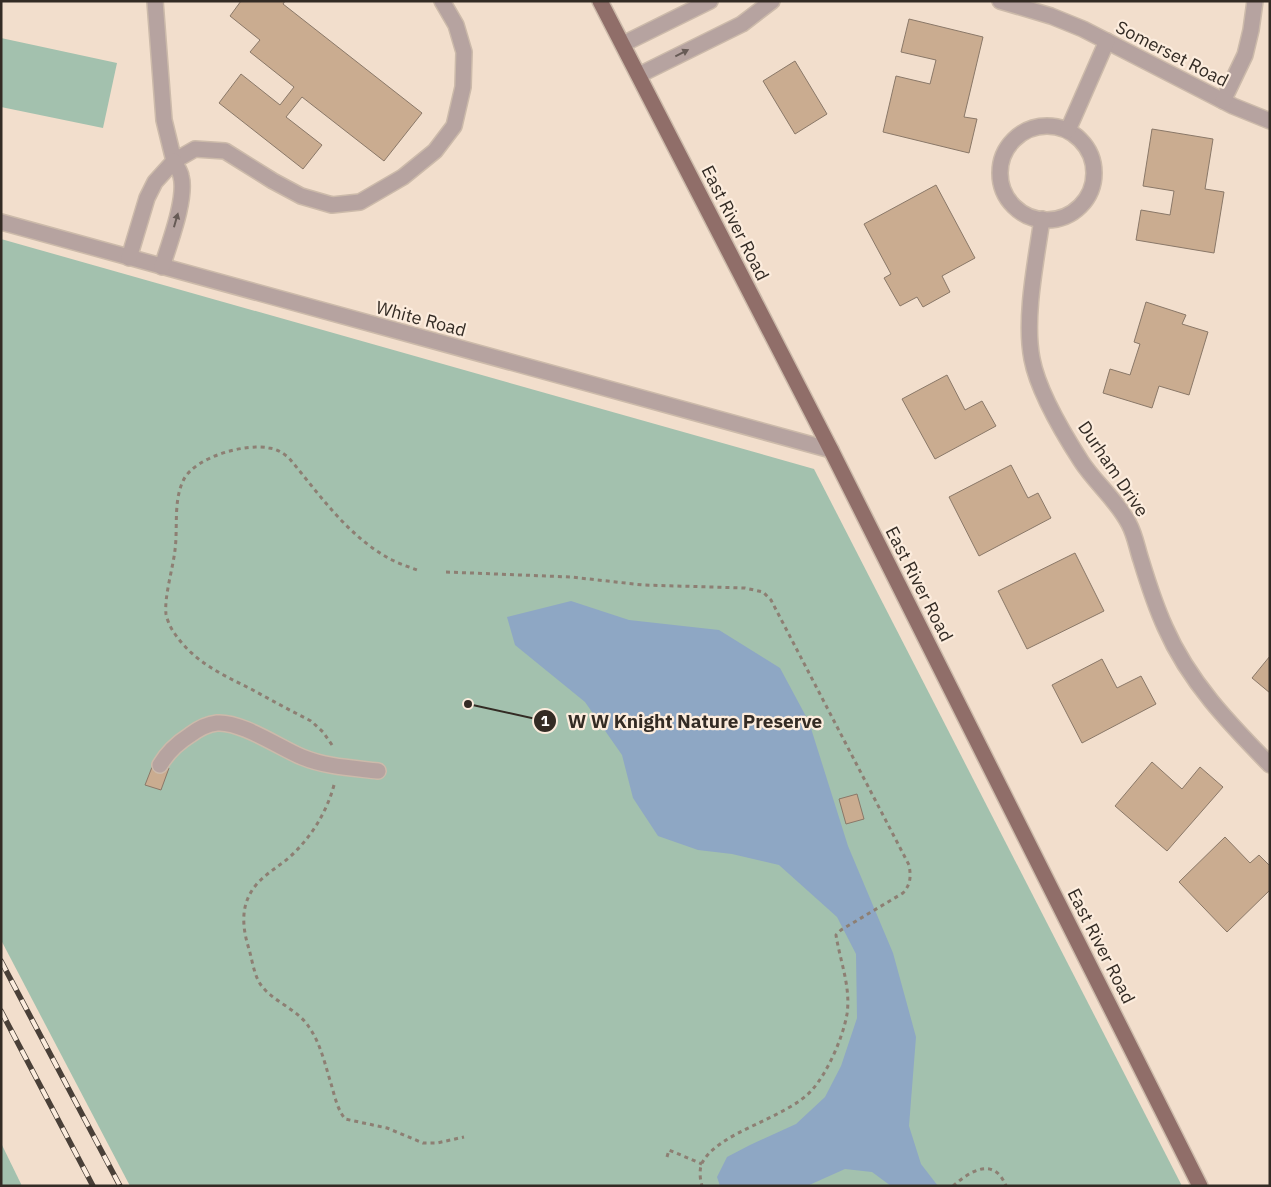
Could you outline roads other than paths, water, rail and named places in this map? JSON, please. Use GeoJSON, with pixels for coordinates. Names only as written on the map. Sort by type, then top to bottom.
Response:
{"type":"FeatureCollection","features":[{"type":"Feature","properties":{"kind":"main road","name":"East River Road"},"geometry":{"type":"LineString","coordinates":[[600,1],[830,450],[1200,1186]]}},
{"type":"Feature","properties":{"kind":"street"},"geometry":{"type":"LineString","coordinates":[[155,1],[164,120],[174,162],[181,176],[182,191],[162,267]]}},
{"type":"Feature","properties":{"kind":"street"},"geometry":{"type":"LineString","coordinates":[[623,44],[710,1]]}},
{"type":"Feature","properties":{"kind":"street"},"geometry":{"type":"LineString","coordinates":[[639,75],[742,24],[772,1]]}},
{"type":"Feature","properties":{"kind":"street","name":"Somerset Road"},"geometry":{"type":"LineString","coordinates":[[1000,1],[1051,16],[1107,41],[1223,101],[1270,121]]}},
{"type":"Feature","properties":{"kind":"street"},"geometry":{"type":"LineString","coordinates":[[1223,101],[1245,55],[1255,1]]}},
{"type":"Feature","properties":{"kind":"street"},"geometry":{"type":"LineString","coordinates":[[129,258],[147,198],[155,182],[174,162],[195,149],[225,151],[301,196],[332,205],[360,202],[403,177],[435,151],[454,126],[463,87],[464,52],[448,3]]}},
{"type":"Feature","properties":{"kind":"street"},"geometry":{"type":"LineString","coordinates":[[1068,130],[1107,41]]}},
{"type":"Feature","properties":{"kind":"street"},"geometry":{"type":"LineString","coordinates":[[1056,126],[1068,130],[1081,140],[1090,154],[1094,170],[1092,186],[1084,200],[1073,212],[1058,218],[1042,219],[1018,210],[1010,201],[1000,178],[1000,166],[1004,153],[1020,134],[1031,128],[1056,126]]}},
{"type":"Feature","properties":{"kind":"street","name":"Durham Drive"},"geometry":{"type":"LineString","coordinates":[[1042,219],[1029,332],[1032,359],[1039,383],[1051,409],[1081,460],[1129,523],[1152,595],[1165,628],[1182,661],[1198,686],[1217,710],[1270,765]]}},
{"type":"Feature","properties":{"kind":"street","name":"White Road"},"geometry":{"type":"LineString","coordinates":[[1,222],[830,450]]}},
{"type":"Feature","properties":{"kind":"street"},"geometry":{"type":"LineString","coordinates":[[160,764],[184,738],[203,726],[218,722],[235,725],[303,758],[327,764],[378,771]]}},
{"type":"Feature","properties":{"kind":"water"},"geometry":{"type":"Polygon","coordinates":[[[571,601],[629,620],[719,630],[780,668],[809,722],[848,846],[893,953],[916,1037],[909,1126],[921,1164],[938,1186],[891,1186],[872,1172],[845,1169],[807,1186],[720,1186],[717,1177],[727,1157],[796,1124],[825,1097],[841,1066],[857,1018],[856,954],[837,917],[779,865],[732,854],[698,850],[658,836],[633,798],[622,755],[585,702],[515,645],[507,617],[571,601]]]}},
{"type":"Feature","properties":{"kind":"railway"},"geometry":{"type":"LineString","coordinates":[[1,961],[120,1186]]}},
{"type":"Feature","properties":{"kind":"railway"},"geometry":{"type":"LineString","coordinates":[[1,1011],[93,1186]]}},
{"type":"Feature","properties":{"kind":"place","name":"W W Knight Nature Preserve"},"geometry":{"type":"Point","coordinates":[468,704]}}]}
